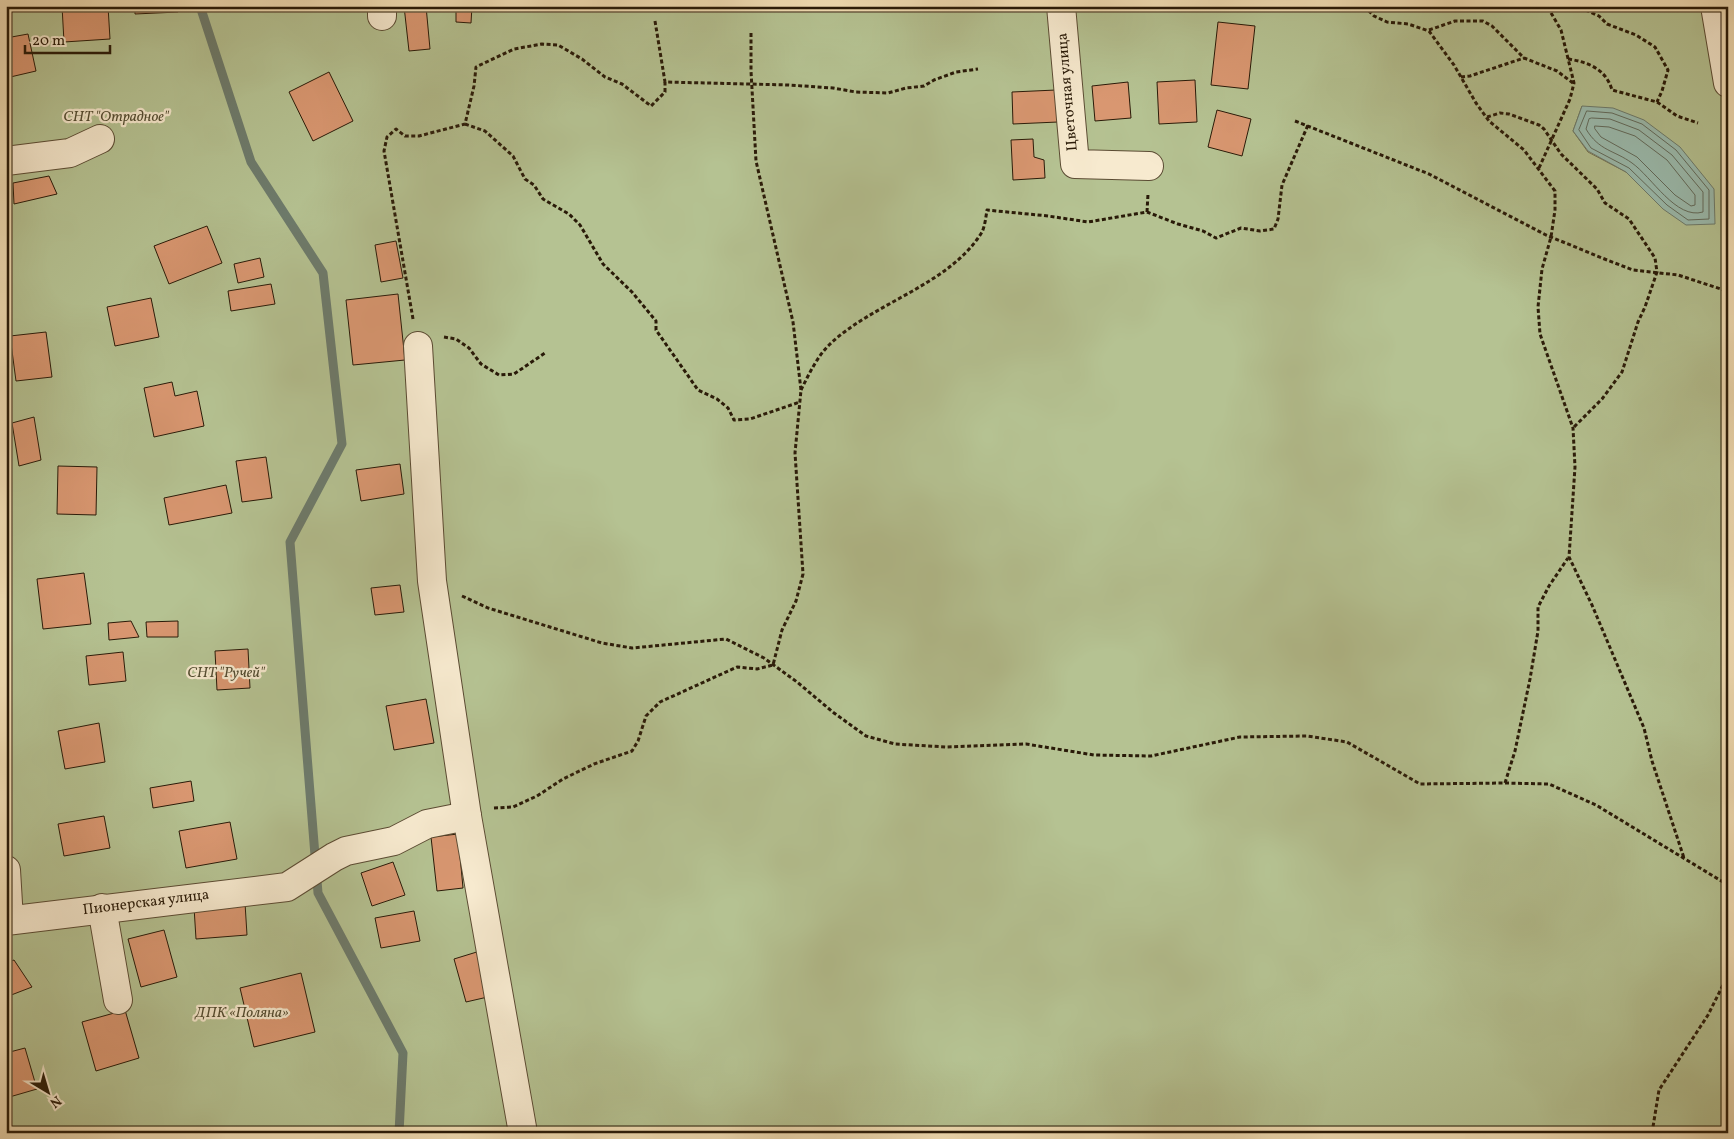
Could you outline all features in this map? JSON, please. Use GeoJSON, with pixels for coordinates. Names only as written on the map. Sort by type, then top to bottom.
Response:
{"type":"FeatureCollection","features":[{"type":"Feature","properties":{"kind":"street","name":"Цветочная улица"},"geometry":{"type":"LineString","coordinates":[[1061,6],[1074,164],[1149,166]]}},
{"type":"Feature","properties":{"kind":"street"},"geometry":{"type":"LineString","coordinates":[[1715,6],[1728,83]]}},
{"type":"Feature","properties":{"kind":"street"},"geometry":{"type":"LineString","coordinates":[[6,161],[70,153],[100,139]]}},
{"type":"Feature","properties":{"kind":"street"},"geometry":{"type":"LineString","coordinates":[[417,342],[432,581],[467,816],[523,1133]]}},
{"type":"Feature","properties":{"kind":"street","name":"Пионерская улица"},"geometry":{"type":"LineString","coordinates":[[8,921],[293,883],[346,851],[394,841],[427,824],[467,816]]}},
{"type":"Feature","properties":{"kind":"street"},"geometry":{"type":"LineString","coordinates":[[6,870],[8,921]]}},
{"type":"Feature","properties":{"kind":"street"},"geometry":{"type":"LineString","coordinates":[[102,908],[118,1000]]}},
{"type":"Feature","properties":{"kind":"path"},"geometry":{"type":"LineString","coordinates":[[1364,6],[1374,16],[1388,22],[1408,24],[1429,31],[1487,117],[1524,150],[1555,191],[1555,210],[1551,237],[1542,269],[1538,307],[1540,334],[1573,428],[1576,467],[1568,557],[1538,607],[1538,631],[1530,679],[1515,751],[1505,783]]}},
{"type":"Feature","properties":{"kind":"path"},"geometry":{"type":"LineString","coordinates":[[1539,168],[1553,141],[1574,84],[1561,30],[1548,7]]}},
{"type":"Feature","properties":{"kind":"path"},"geometry":{"type":"LineString","coordinates":[[1548,7],[1581,8],[1599,16],[1607,24],[1636,35],[1655,47],[1668,70],[1657,102]]}},
{"type":"Feature","properties":{"kind":"path"},"geometry":{"type":"LineString","coordinates":[[465,124],[474,86],[476,67],[514,49],[542,44],[558,45],[582,59],[605,77],[622,84],[651,106],[665,92],[655,21]]}},
{"type":"Feature","properties":{"kind":"path"},"geometry":{"type":"LineString","coordinates":[[1429,31],[1455,21],[1483,22],[1492,26],[1524,58],[1557,70],[1574,84]]}},
{"type":"Feature","properties":{"kind":"path"},"geometry":{"type":"LineString","coordinates":[[751,31],[756,161],[793,322],[801,390],[795,453],[803,574],[796,601],[782,630],[773,664]]}},
{"type":"Feature","properties":{"kind":"path"},"geometry":{"type":"LineString","coordinates":[[1460,77],[1470,76],[1524,58]]}},
{"type":"Feature","properties":{"kind":"path"},"geometry":{"type":"LineString","coordinates":[[1568,59],[1584,61],[1599,69],[1609,80],[1612,90],[1657,102],[1677,116],[1698,123]]}},
{"type":"Feature","properties":{"kind":"path"},"geometry":{"type":"LineString","coordinates":[[665,82],[752,84],[888,93],[924,86],[956,72],[978,69]]}},
{"type":"Feature","properties":{"kind":"path"},"geometry":{"type":"LineString","coordinates":[[1487,117],[1500,113],[1509,114],[1539,125],[1544,129],[1561,154],[1597,189],[1605,203],[1630,219],[1655,258],[1657,272],[1622,372],[1602,399],[1573,428]]}},
{"type":"Feature","properties":{"kind":"path"},"geometry":{"type":"LineString","coordinates":[[1295,120],[1429,174],[1551,237],[1633,270],[1678,275],[1728,292]]}},
{"type":"Feature","properties":{"kind":"path"},"geometry":{"type":"LineString","coordinates":[[544,354],[514,374],[499,374],[481,364],[469,348],[456,339],[444,337],[417,342],[384,151],[387,137],[396,129],[405,136],[419,136],[465,124],[485,131],[513,156],[524,179],[534,185],[542,199],[569,214],[580,225],[603,264],[632,292],[656,321],[656,330],[698,390],[717,399],[728,408],[734,420],[750,419],[800,402]]}},
{"type":"Feature","properties":{"kind":"path"},"geometry":{"type":"LineString","coordinates":[[801,390],[814,365],[829,345],[853,327],[942,272],[968,250],[983,230],[987,210],[1088,222],[1147,212],[1202,231],[1216,238],[1241,228],[1274,229],[1278,219],[1282,185],[1308,126]]}},
{"type":"Feature","properties":{"kind":"path"},"geometry":{"type":"LineString","coordinates":[[1568,557],[1592,605],[1644,728],[1652,761],[1685,859]]}},
{"type":"Feature","properties":{"kind":"path"},"geometry":{"type":"LineString","coordinates":[[432,581],[488,608],[602,643],[632,648],[726,639],[773,664],[866,736],[895,744],[946,747],[1026,744],[1094,755],[1151,756],[1240,737],[1306,736],[1347,742],[1420,784],[1549,784],[1596,805],[1728,885]]}},
{"type":"Feature","properties":{"kind":"path"},"geometry":{"type":"LineString","coordinates":[[467,816],[490,809],[513,807],[537,796],[563,779],[594,764],[632,751],[638,742],[646,716],[660,702],[668,698],[736,667],[757,669],[773,664]]}},
{"type":"Feature","properties":{"kind":"path"},"geometry":{"type":"LineString","coordinates":[[1652,1133],[1659,1090],[1708,1015],[1728,975]]}},
{"type":"Feature","properties":{"kind":"green space"},"geometry":{"type":"Polygon","coordinates":[[[6,6],[1728,6],[1728,1133],[6,1133],[6,6]],[[1582,106],[1573,131],[1588,152],[1626,172],[1663,209],[1582,106]]]}},
{"type":"Feature","properties":{"kind":"water"},"geometry":{"type":"Polygon","coordinates":[[[1582,106],[1613,108],[1644,120],[1680,147],[1714,189],[1715,224],[1686,225],[1663,209],[1626,172],[1588,151],[1573,131],[1582,106]]]}},
{"type":"Feature","properties":{"kind":"building"},"geometry":{"type":"Polygon","coordinates":[[[62,6],[108,6],[110,39],[64,42],[62,6]]]}},
{"type":"Feature","properties":{"kind":"building"},"geometry":{"type":"Polygon","coordinates":[[[135,6],[178,6],[178,12],[135,14],[135,6]]]}},
{"type":"Feature","properties":{"kind":"building"},"geometry":{"type":"Polygon","coordinates":[[[404,6],[426,6],[430,49],[409,51],[404,6]]]}},
{"type":"Feature","properties":{"kind":"building"},"geometry":{"type":"Polygon","coordinates":[[[456,6],[472,6],[471,23],[456,22],[456,6]]]}},
{"type":"Feature","properties":{"kind":"building"},"geometry":{"type":"Polygon","coordinates":[[[1218,22],[1255,26],[1248,89],[1211,85],[1218,22]]]}},
{"type":"Feature","properties":{"kind":"building"},"geometry":{"type":"Polygon","coordinates":[[[28,34],[36,71],[6,78],[6,38],[28,34]]]}},
{"type":"Feature","properties":{"kind":"building"},"geometry":{"type":"Polygon","coordinates":[[[329,72],[353,121],[313,141],[289,92],[329,72]]]}},
{"type":"Feature","properties":{"kind":"building"},"geometry":{"type":"Polygon","coordinates":[[[1195,80],[1197,122],[1159,124],[1157,82],[1195,80]]]}},
{"type":"Feature","properties":{"kind":"building"},"geometry":{"type":"Polygon","coordinates":[[[1128,82],[1131,118],[1095,121],[1092,86],[1128,82]]]}},
{"type":"Feature","properties":{"kind":"building"},"geometry":{"type":"Polygon","coordinates":[[[1056,90],[1058,122],[1013,124],[1012,92],[1056,90]]]}},
{"type":"Feature","properties":{"kind":"building"},"geometry":{"type":"Polygon","coordinates":[[[1217,110],[1251,119],[1242,156],[1208,147],[1217,110]]]}},
{"type":"Feature","properties":{"kind":"building"},"geometry":{"type":"Polygon","coordinates":[[[1033,139],[1034,157],[1044,160],[1045,178],[1013,180],[1011,140],[1033,139]]]}},
{"type":"Feature","properties":{"kind":"building"},"geometry":{"type":"Polygon","coordinates":[[[49,176],[57,194],[14,204],[13,183],[49,176]]]}},
{"type":"Feature","properties":{"kind":"building"},"geometry":{"type":"Polygon","coordinates":[[[207,226],[222,263],[169,284],[154,246],[207,226]]]}},
{"type":"Feature","properties":{"kind":"building"},"geometry":{"type":"Polygon","coordinates":[[[396,241],[403,278],[381,282],[375,245],[396,241]]]}},
{"type":"Feature","properties":{"kind":"building"},"geometry":{"type":"Polygon","coordinates":[[[260,258],[264,277],[238,283],[234,264],[260,258]]]}},
{"type":"Feature","properties":{"kind":"building"},"geometry":{"type":"Polygon","coordinates":[[[271,284],[275,304],[231,311],[228,291],[271,284]]]}},
{"type":"Feature","properties":{"kind":"building"},"geometry":{"type":"Polygon","coordinates":[[[398,294],[405,360],[353,365],[346,300],[398,294]]]}},
{"type":"Feature","properties":{"kind":"building"},"geometry":{"type":"Polygon","coordinates":[[[151,298],[159,337],[115,346],[107,307],[151,298]]]}},
{"type":"Feature","properties":{"kind":"building"},"geometry":{"type":"Polygon","coordinates":[[[46,332],[52,377],[16,381],[10,336],[46,332]]]}},
{"type":"Feature","properties":{"kind":"building"},"geometry":{"type":"Polygon","coordinates":[[[172,382],[175,396],[197,391],[204,426],[154,437],[144,388],[172,382]]]}},
{"type":"Feature","properties":{"kind":"building"},"geometry":{"type":"Polygon","coordinates":[[[34,417],[41,460],[19,466],[12,423],[34,417]]]}},
{"type":"Feature","properties":{"kind":"building"},"geometry":{"type":"Polygon","coordinates":[[[266,457],[272,498],[242,502],[236,461],[266,457]]]}},
{"type":"Feature","properties":{"kind":"building"},"geometry":{"type":"Polygon","coordinates":[[[400,464],[404,494],[361,501],[356,470],[400,464]]]}},
{"type":"Feature","properties":{"kind":"building"},"geometry":{"type":"Polygon","coordinates":[[[58,466],[97,467],[96,515],[57,514],[58,466]]]}},
{"type":"Feature","properties":{"kind":"building"},"geometry":{"type":"Polygon","coordinates":[[[226,485],[232,513],[169,525],[164,498],[226,485]]]}},
{"type":"Feature","properties":{"kind":"building"},"geometry":{"type":"Polygon","coordinates":[[[84,573],[91,624],[43,629],[37,579],[84,573]]]}},
{"type":"Feature","properties":{"kind":"building"},"geometry":{"type":"Polygon","coordinates":[[[400,585],[404,612],[375,615],[371,588],[400,585]]]}},
{"type":"Feature","properties":{"kind":"building"},"geometry":{"type":"Polygon","coordinates":[[[131,621],[139,637],[109,640],[108,623],[131,621]]]}},
{"type":"Feature","properties":{"kind":"building"},"geometry":{"type":"Polygon","coordinates":[[[178,621],[178,637],[147,637],[146,622],[178,621]]]}},
{"type":"Feature","properties":{"kind":"building"},"geometry":{"type":"Polygon","coordinates":[[[248,649],[250,688],[217,690],[215,651],[248,649]]]}},
{"type":"Feature","properties":{"kind":"building"},"geometry":{"type":"Polygon","coordinates":[[[123,652],[126,681],[89,685],[86,656],[123,652]]]}},
{"type":"Feature","properties":{"kind":"building"},"geometry":{"type":"Polygon","coordinates":[[[426,699],[434,743],[394,750],[386,706],[426,699]]]}},
{"type":"Feature","properties":{"kind":"building"},"geometry":{"type":"Polygon","coordinates":[[[99,723],[105,762],[65,769],[58,731],[99,723]]]}},
{"type":"Feature","properties":{"kind":"building"},"geometry":{"type":"Polygon","coordinates":[[[191,781],[194,801],[153,808],[150,788],[191,781]]]}},
{"type":"Feature","properties":{"kind":"building"},"geometry":{"type":"Polygon","coordinates":[[[104,816],[110,848],[64,856],[58,824],[104,816]]]}},
{"type":"Feature","properties":{"kind":"building"},"geometry":{"type":"Polygon","coordinates":[[[230,822],[237,859],[186,868],[179,831],[230,822]]]}},
{"type":"Feature","properties":{"kind":"building"},"geometry":{"type":"Polygon","coordinates":[[[458,834],[463,888],[437,891],[431,837],[458,834]]]}},
{"type":"Feature","properties":{"kind":"building"},"geometry":{"type":"Polygon","coordinates":[[[393,862],[405,895],[372,906],[361,873],[393,862]]]}},
{"type":"Feature","properties":{"kind":"building"},"geometry":{"type":"Polygon","coordinates":[[[245,903],[247,935],[196,939],[194,907],[245,903]]]}},
{"type":"Feature","properties":{"kind":"building"},"geometry":{"type":"Polygon","coordinates":[[[414,911],[420,941],[381,948],[375,918],[414,911]]]}},
{"type":"Feature","properties":{"kind":"building"},"geometry":{"type":"Polygon","coordinates":[[[164,930],[177,977],[141,987],[128,939],[164,930]]]}},
{"type":"Feature","properties":{"kind":"building"},"geometry":{"type":"Polygon","coordinates":[[[480,951],[492,996],[466,1002],[454,959],[480,951]]]}},
{"type":"Feature","properties":{"kind":"building"},"geometry":{"type":"Polygon","coordinates":[[[14,960],[32,987],[6,997],[6,963],[14,960]]]}},
{"type":"Feature","properties":{"kind":"building"},"geometry":{"type":"Polygon","coordinates":[[[301,973],[315,1032],[254,1047],[240,988],[301,973]]]}},
{"type":"Feature","properties":{"kind":"building"},"geometry":{"type":"Polygon","coordinates":[[[125,1010],[139,1058],[96,1071],[82,1022],[125,1010]]]}},
{"type":"Feature","properties":{"kind":"building"},"geometry":{"type":"Polygon","coordinates":[[[25,1048],[37,1089],[6,1098],[6,1053],[25,1048]]]}},
{"type":"Feature","properties":{"kind":"waterway"},"geometry":{"type":"LineString","coordinates":[[200,6],[251,162],[323,273],[342,444],[290,542],[318,893],[403,1053],[399,1133]]}},
{"type":"Feature","properties":{"kind":"park label","name":"СНТ \"Отрадное\""},"geometry":{"type":"Point","coordinates":[116,117]}},
{"type":"Feature","properties":{"kind":"park label","name":"СНТ \"Ручей\""},"geometry":{"type":"Point","coordinates":[226,673]}},
{"type":"Feature","properties":{"kind":"park label","name":"ДПК «Поляна»"},"geometry":{"type":"Point","coordinates":[242,1013]}}]}
